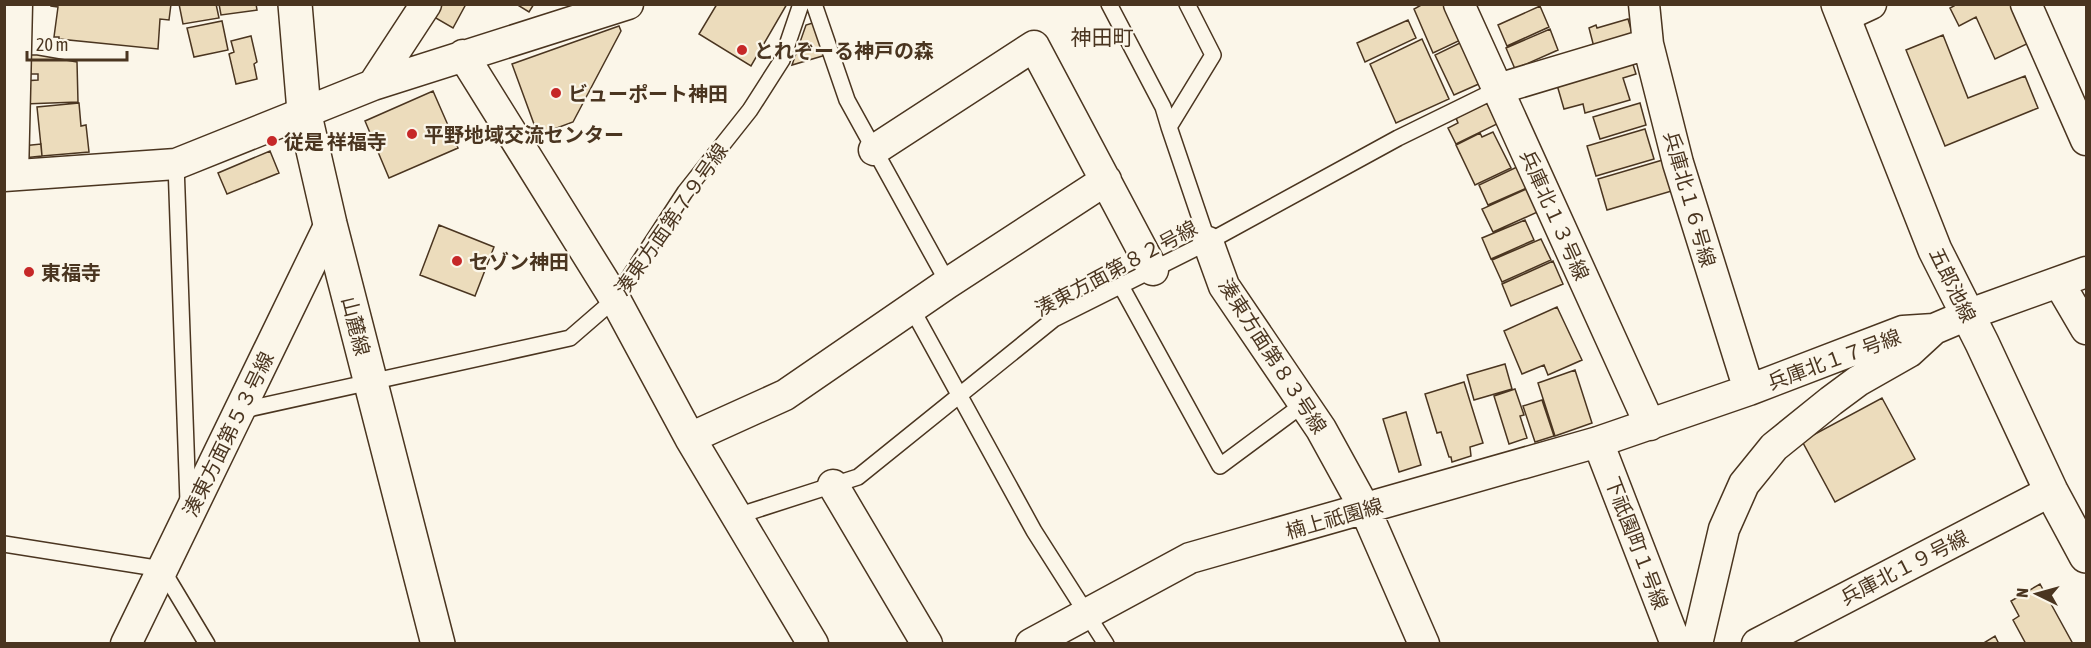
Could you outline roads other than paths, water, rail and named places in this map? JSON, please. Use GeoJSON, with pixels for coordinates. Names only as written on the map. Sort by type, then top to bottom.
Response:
{"type":"FeatureCollection","features":[{"type":"Feature","properties":{"kind":"main road","name":"山麓線"},"geometry":{"type":"LineString","coordinates":[[295,4],[304,111],[330,224],[438,644]]}},
{"type":"Feature","properties":{"kind":"main road","name":"五郎池線"},"geometry":{"type":"LineString","coordinates":[[1851,9],[1935,250],[2050,491],[2086,556]]}},
{"type":"Feature","properties":{"kind":"street"},"geometry":{"type":"LineString","coordinates":[[17,4],[9,175],[176,164],[373,85],[628,4]]}},
{"type":"Feature","properties":{"kind":"street"},"geometry":{"type":"LineString","coordinates":[[373,85],[426,4]]}},
{"type":"Feature","properties":{"kind":"street","name":"兵庫北１３号線"},"geometry":{"type":"LineString","coordinates":[[1459,4],[1650,425]]}},
{"type":"Feature","properties":{"kind":"street","name":"兵庫北１６号線"},"geometry":{"type":"LineString","coordinates":[[1644,4],[1648,44],[1678,163],[1749,390]]}},
{"type":"Feature","properties":{"kind":"street"},"geometry":{"type":"LineString","coordinates":[[2026,4],[2086,140]]}},
{"type":"Feature","properties":{"kind":"street"},"geometry":{"type":"LineString","coordinates":[[1498,89],[1648,44]]}},
{"type":"Feature","properties":{"kind":"street"},"geometry":{"type":"LineString","coordinates":[[874,150],[1034,46],[1153,270]]}},
{"type":"Feature","properties":{"kind":"street"},"geometry":{"type":"LineString","coordinates":[[463,56],[615,299],[690,438],[813,644]]}},
{"type":"Feature","properties":{"kind":"street"},"geometry":{"type":"LineString","coordinates":[[690,438],[785,395],[1106,180]]}},
{"type":"Feature","properties":{"kind":"street","name":"湊東方面第５３号線"},"geometry":{"type":"LineString","coordinates":[[126,644],[330,224]]}},
{"type":"Feature","properties":{"kind":"street","name":"湊東方面第８３号線"},"geometry":{"type":"LineString","coordinates":[[1208,242],[1224,286],[1322,429],[1365,509],[1424,644]]}},
{"type":"Feature","properties":{"kind":"street","name":"兵庫北１７号線"},"geometry":{"type":"LineString","coordinates":[[1650,425],[1903,331],[1934,329],[2086,272]]}},
{"type":"Feature","properties":{"kind":"street"},"geometry":{"type":"LineString","coordinates":[[2059,283],[2086,328]]}},
{"type":"Feature","properties":{"kind":"street"},"geometry":{"type":"LineString","coordinates":[[1697,644],[1724,529],[1744,484],[1774,447],[1822,407],[1858,381],[1909,352],[1934,329]]}},
{"type":"Feature","properties":{"kind":"street","name":"楠上祇園線"},"geometry":{"type":"LineString","coordinates":[[1030,644],[1190,558],[1598,442],[1650,425]]}},
{"type":"Feature","properties":{"kind":"street","name":"下祇園町１号線"},"geometry":{"type":"LineString","coordinates":[[1598,442],[1676,644]]}},
{"type":"Feature","properties":{"kind":"street"},"geometry":{"type":"LineString","coordinates":[[833,485],[927,644]]}},
{"type":"Feature","properties":{"kind":"street","name":"兵庫北１９号線"},"geometry":{"type":"LineString","coordinates":[[1757,644],[2050,491]]}},
{"type":"Feature","properties":{"kind":"lane","name":"湊東方面第７９号線"},"geometry":{"type":"LineString","coordinates":[[239,411],[570,338],[615,299],[685,192],[750,110],[782,60],[801,4]]}},
{"type":"Feature","properties":{"kind":"lane"},"geometry":{"type":"LineString","coordinates":[[814,4],[847,100],[948,284]]}},
{"type":"Feature","properties":{"kind":"lane","name":"湊東方面第８３号線"},"geometry":{"type":"LineString","coordinates":[[1108,4],[1163,106],[1208,242]]}},
{"type":"Feature","properties":{"kind":"lane"},"geometry":{"type":"LineString","coordinates":[[1169,127],[1213,55],[1187,4]]}},
{"type":"Feature","properties":{"kind":"lane","name":"湊東方面第８２号線"},"geometry":{"type":"LineString","coordinates":[[736,516],[858,477],[1054,320],[1208,242],[1398,138],[1498,89]]}},
{"type":"Feature","properties":{"kind":"lane"},"geometry":{"type":"LineString","coordinates":[[176,164],[188,515]]}},
{"type":"Feature","properties":{"kind":"lane"},"geometry":{"type":"LineString","coordinates":[[1121,286],[1220,466],[1305,403]]}},
{"type":"Feature","properties":{"kind":"lane"},"geometry":{"type":"LineString","coordinates":[[912,309],[1034,531],[1106,644]]}},
{"type":"Feature","properties":{"kind":"lane"},"geometry":{"type":"LineString","coordinates":[[4,544],[162,569],[207,644]]}},
{"type":"Feature","properties":{"kind":"place","name":"とれぞーる神戸の森"},"geometry":{"type":"Point","coordinates":[742,50]}},
{"type":"Feature","properties":{"kind":"place","name":"ビューポート神田"},"geometry":{"type":"Point","coordinates":[556,93]}},
{"type":"Feature","properties":{"kind":"place","name":"平野地域交流センター"},"geometry":{"type":"Point","coordinates":[412,134]}},
{"type":"Feature","properties":{"kind":"place","name":"従是 祥福寺"},"geometry":{"type":"Point","coordinates":[272,141]}},
{"type":"Feature","properties":{"kind":"place","name":"セゾン神田"},"geometry":{"type":"Point","coordinates":[457,261]}},
{"type":"Feature","properties":{"kind":"place","name":"東福寺"},"geometry":{"type":"Point","coordinates":[29,272]}},
{"type":"Feature","properties":{"kind":"district","name":"神田町"},"geometry":{"type":"Point","coordinates":[1102,37]}}]}
